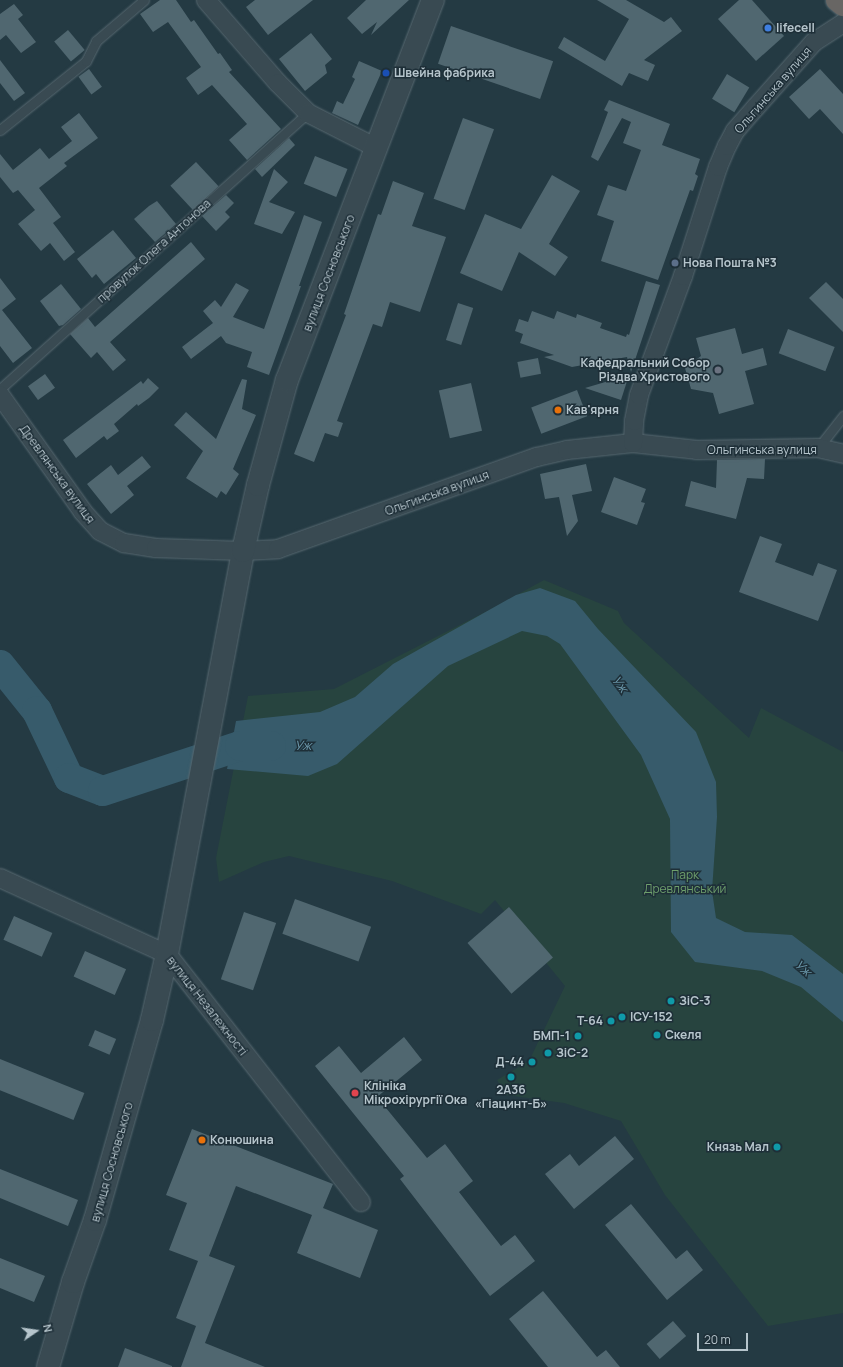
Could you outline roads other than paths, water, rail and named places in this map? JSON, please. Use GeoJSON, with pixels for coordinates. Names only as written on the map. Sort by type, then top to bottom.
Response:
{"type":"FeatureCollection","features":[{"type":"Feature","properties":{"kind":"highway"},"geometry":{"type":"LineString","coordinates":[[838,0],[843,5]]}},
{"type":"Feature","properties":{"kind":"street"},"geometry":{"type":"LineString","coordinates":[[206,0],[278,83],[308,113],[378,148]]}},
{"type":"Feature","properties":{"kind":"street","name":"вулиця Сосновського"},"geometry":{"type":"LineString","coordinates":[[48,1367],[73,1282],[96,1220],[152,1020],[167,954],[243,551],[258,485],[286,380],[378,148],[433,0]]}},
{"type":"Feature","properties":{"kind":"street","name":"Ольгинська вулиця"},"geometry":{"type":"LineString","coordinates":[[633,443],[634,421],[639,395],[683,276],[718,167],[727,146],[735,131],[814,42],[843,24]]}},
{"type":"Feature","properties":{"kind":"street","name":"Древлянська вулиця"},"geometry":{"type":"LineString","coordinates":[[0,395],[83,512],[100,531],[124,543],[156,548],[243,551]]}},
{"type":"Feature","properties":{"kind":"street","name":"Ольгинська вулиця"},"geometry":{"type":"LineString","coordinates":[[243,551],[278,549],[537,457],[567,450],[633,443],[697,450],[818,448],[843,454]]}},
{"type":"Feature","properties":{"kind":"street","name":"вулиця Незалежності"},"geometry":{"type":"LineString","coordinates":[[0,878],[167,954],[361,1202]]}},
{"type":"Feature","properties":{"kind":"lane"},"geometry":{"type":"LineString","coordinates":[[0,130],[86,61],[96,41],[144,0]]}},
{"type":"Feature","properties":{"kind":"lane","name":"провулок Олега Антонова"},"geometry":{"type":"LineString","coordinates":[[0,389],[308,113]]}},
{"type":"Feature","properties":{"kind":"lane"},"geometry":{"type":"LineString","coordinates":[[818,448],[843,416]]}},
{"type":"Feature","properties":{"kind":"water","name":"Уж"},"geometry":{"type":"Polygon","coordinates":[[[540,588],[575,601],[598,629],[696,732],[716,782],[717,817],[712,891],[716,918],[745,932],[792,935],[843,974],[843,1022],[801,987],[762,971],[695,962],[671,932],[670,819],[641,755],[560,644],[547,636],[522,631],[448,666],[337,764],[308,776],[227,769],[236,721],[320,712],[355,697],[393,664],[516,595],[540,588]]]}},
{"type":"Feature","properties":{"kind":"waterway","name":"Уж"},"geometry":{"type":"LineString","coordinates":[[0,665],[37,711],[69,778],[103,791],[240,746],[271,746]]}},
{"type":"Feature","properties":{"kind":"place","name":"lifecell"},"geometry":{"type":"Point","coordinates":[768,28]}},
{"type":"Feature","properties":{"kind":"place","name":"Швейна фабрика"},"geometry":{"type":"Point","coordinates":[386,73]}},
{"type":"Feature","properties":{"kind":"place","name":"Нова Пошта №3"},"geometry":{"type":"Point","coordinates":[675,263]}},
{"type":"Feature","properties":{"kind":"place","name":"Кафедральний Собор Різдва Христового"},"geometry":{"type":"Point","coordinates":[718,370]}},
{"type":"Feature","properties":{"kind":"place","name":"Кав'ярня"},"geometry":{"type":"Point","coordinates":[558,410]}},
{"type":"Feature","properties":{"kind":"place","name":"ЗіС-3"},"geometry":{"type":"Point","coordinates":[671,1001]}},
{"type":"Feature","properties":{"kind":"place","name":"ІСУ-152"},"geometry":{"type":"Point","coordinates":[622,1017]}},
{"type":"Feature","properties":{"kind":"place","name":"Т-64"},"geometry":{"type":"Point","coordinates":[611,1021]}},
{"type":"Feature","properties":{"kind":"place","name":"Скеля"},"geometry":{"type":"Point","coordinates":[657,1035]}},
{"type":"Feature","properties":{"kind":"place","name":"БМП-1"},"geometry":{"type":"Point","coordinates":[578,1036]}},
{"type":"Feature","properties":{"kind":"place","name":"ЗіС-2"},"geometry":{"type":"Point","coordinates":[548,1053]}},
{"type":"Feature","properties":{"kind":"place","name":"Д-44"},"geometry":{"type":"Point","coordinates":[532,1062]}},
{"type":"Feature","properties":{"kind":"place","name":"2А36 «Гіацинт-Б»"},"geometry":{"type":"Point","coordinates":[511,1077]}},
{"type":"Feature","properties":{"kind":"place","name":"Клініка Мікрохірургії Ока"},"geometry":{"type":"Point","coordinates":[355,1093]}},
{"type":"Feature","properties":{"kind":"place","name":"Конюшина"},"geometry":{"type":"Point","coordinates":[202,1140]}},
{"type":"Feature","properties":{"kind":"place","name":"Князь Мал"},"geometry":{"type":"Point","coordinates":[777,1147]}},
{"type":"Feature","properties":{"kind":"park label","name":"Парк Древлянський"},"geometry":{"type":"Point","coordinates":[685,882]}}]}
